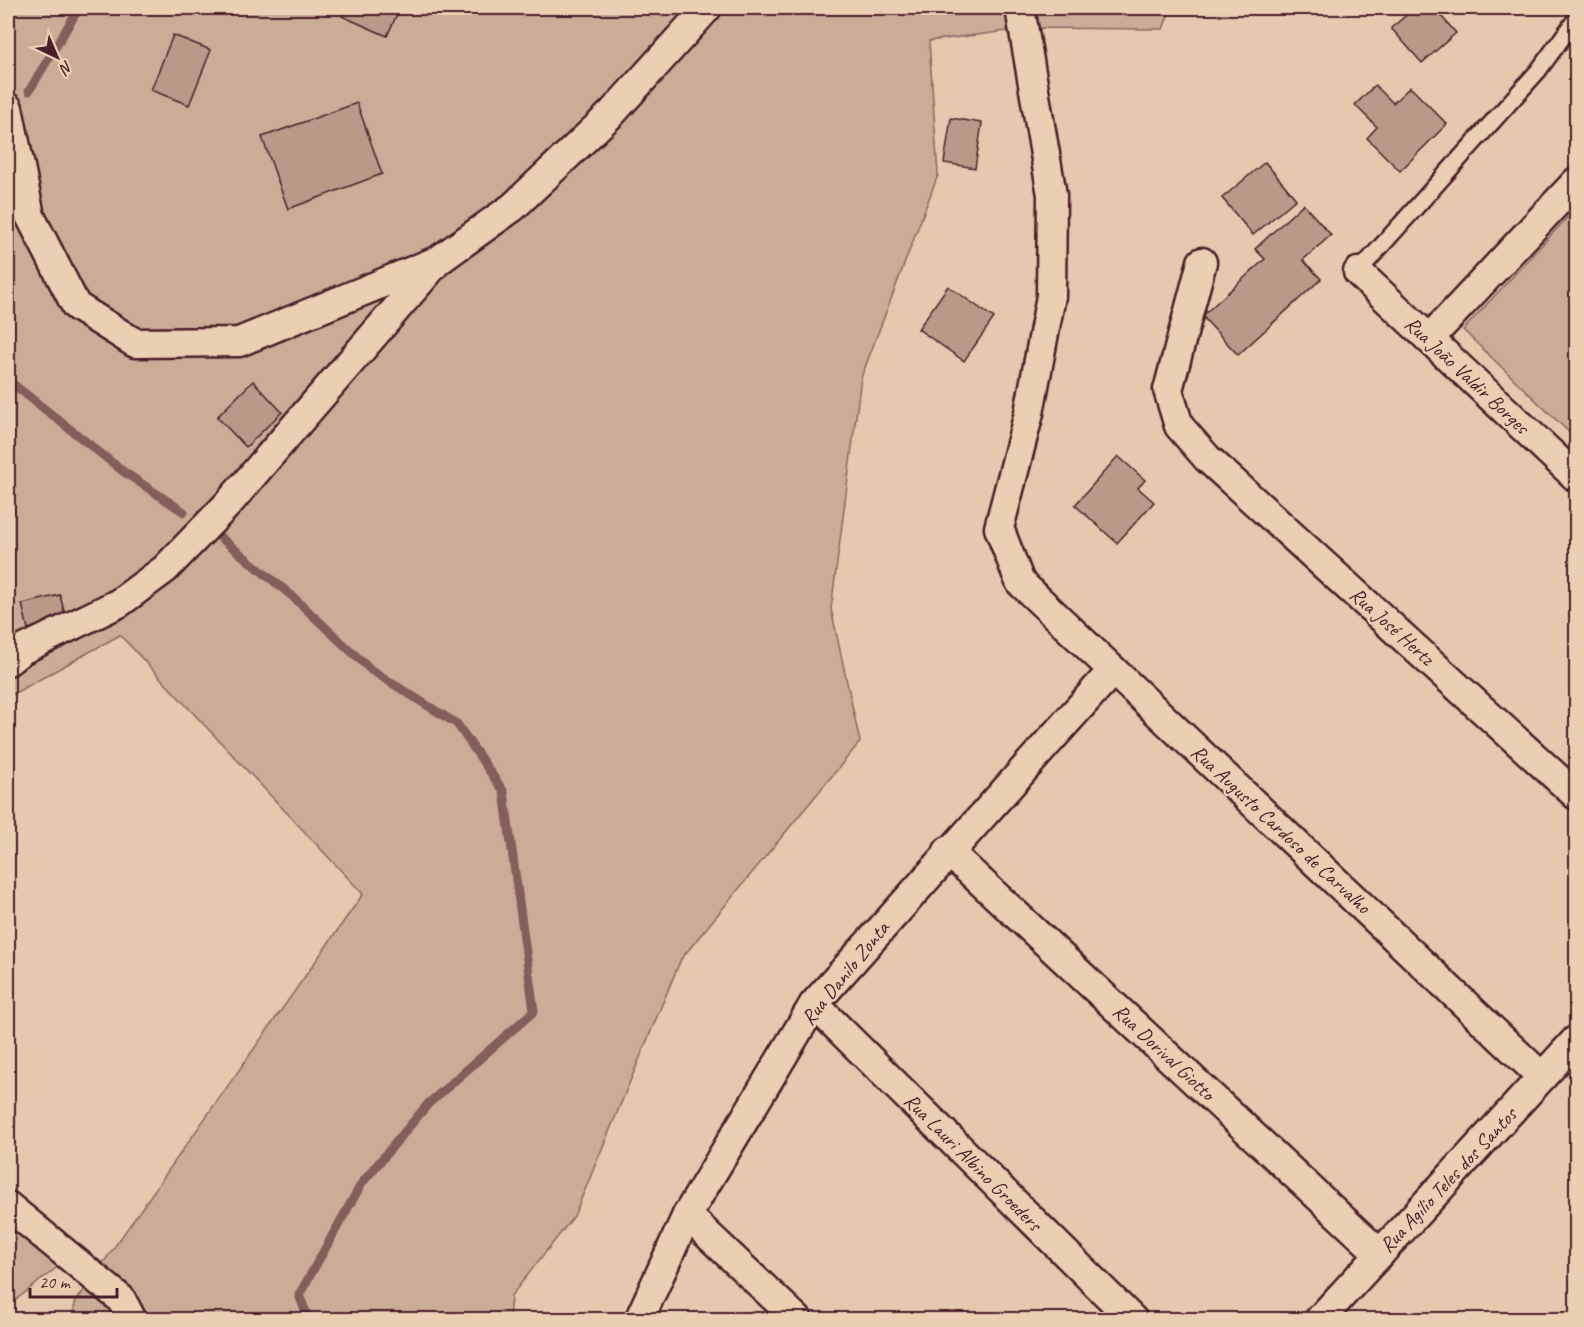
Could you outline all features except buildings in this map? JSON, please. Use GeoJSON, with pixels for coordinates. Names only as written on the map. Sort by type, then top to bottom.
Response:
{"type":"FeatureCollection","features":[{"type":"Feature","properties":{"kind":"street"},"geometry":{"type":"LineString","coordinates":[[8,108],[30,216],[76,306],[135,343],[239,342],[439,260],[513,207],[612,113],[706,8]]}},
{"type":"Feature","properties":{"kind":"street","name":"Rua Augusto Cardoso de Carvalho"},"geometry":{"type":"LineString","coordinates":[[1020,8],[1052,195],[1052,296],[1029,413],[999,528],[1020,582],[1542,1077]]}},
{"type":"Feature","properties":{"kind":"street"},"geometry":{"type":"LineString","coordinates":[[1429,339],[1576,182]]}},
{"type":"Feature","properties":{"kind":"street"},"geometry":{"type":"LineString","coordinates":[[8,661],[22,650],[119,603],[165,569],[227,505],[439,260]]}},
{"type":"Feature","properties":{"kind":"street","name":"Rua José Hertz"},"geometry":{"type":"LineString","coordinates":[[1202,262],[1168,390],[1179,426],[1207,458],[1576,795]]}},
{"type":"Feature","properties":{"kind":"street","name":"Rua João Valdir Borges"},"geometry":{"type":"LineString","coordinates":[[1358,272],[1576,477]]}},
{"type":"Feature","properties":{"kind":"street","name":"Rua Danilo Zonta"},"geometry":{"type":"LineString","coordinates":[[639,1320],[687,1215],[814,1004],[948,851],[1113,670]]}},
{"type":"Feature","properties":{"kind":"street","name":"Rua Dorival Giotto"},"geometry":{"type":"LineString","coordinates":[[948,851],[1380,1254]]}},
{"type":"Feature","properties":{"kind":"street","name":"Rua Lauri Albino Groeders"},"geometry":{"type":"LineString","coordinates":[[814,1004],[1132,1320]]}},
{"type":"Feature","properties":{"kind":"street","name":"Rua Agílio Teles dos Santos"},"geometry":{"type":"LineString","coordinates":[[1319,1320],[1576,1040]]}},
{"type":"Feature","properties":{"kind":"street"},"geometry":{"type":"LineString","coordinates":[[8,1206],[121,1299],[132,1320]]}},
{"type":"Feature","properties":{"kind":"street"},"geometry":{"type":"LineString","coordinates":[[687,1215],[798,1320]]}},
{"type":"Feature","properties":{"kind":"lane"},"geometry":{"type":"LineString","coordinates":[[1358,272],[1538,72],[1576,19]]}},
{"type":"Feature","properties":{"kind":"shaded area"},"geometry":{"type":"Polygon","coordinates":[[[8,8],[1171,8],[1163,29],[1030,28],[929,41],[938,175],[861,378],[831,609],[860,742],[681,959],[574,1216],[511,1296],[509,1319],[72,1319],[75,1303],[363,894],[120,635],[8,697],[8,8]]]}},
{"type":"Feature","properties":{"kind":"shaded area"},"geometry":{"type":"Polygon","coordinates":[[[1576,208],[1576,439],[1463,330],[1576,208]]]}},
{"type":"Feature","properties":{"kind":"shaded area"},"geometry":{"type":"Polygon","coordinates":[[[8,1185],[74,1254],[8,1306],[8,1185]]]}},
{"type":"Feature","properties":{"kind":"waterway"},"geometry":{"type":"LineString","coordinates":[[29,91],[79,8]]}},
{"type":"Feature","properties":{"kind":"waterway"},"geometry":{"type":"LineString","coordinates":[[8,380],[124,472],[184,512]]}},
{"type":"Feature","properties":{"kind":"waterway"},"geometry":{"type":"LineString","coordinates":[[210,529],[292,596],[371,670],[457,724],[504,792],[534,1011],[428,1104],[362,1183],[299,1295],[309,1320]]}}]}
